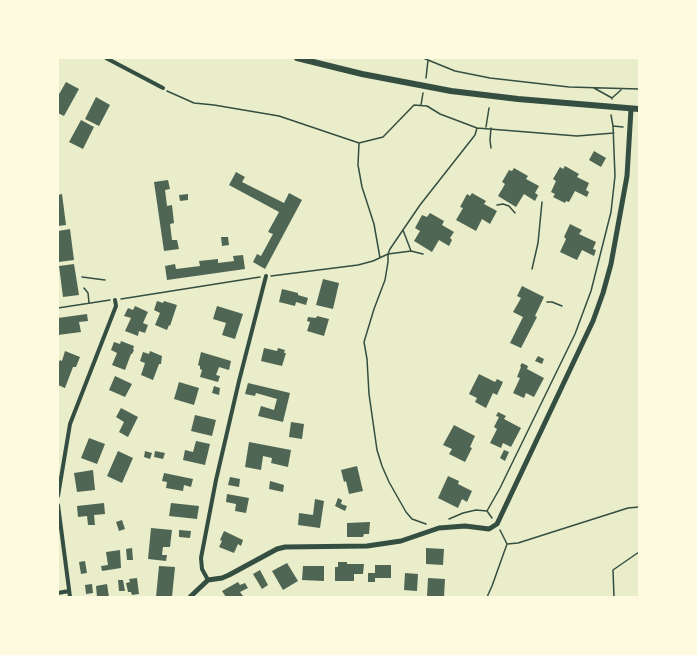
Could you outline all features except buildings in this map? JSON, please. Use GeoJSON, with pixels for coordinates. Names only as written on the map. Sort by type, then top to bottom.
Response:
{"type":"FeatureCollection","features":[{"type":"Feature","properties":{"kind":"main road"},"geometry":{"type":"LineString","coordinates":[[299,58],[362,74],[451,91],[518,99],[639,109]]}},
{"type":"Feature","properties":{"kind":"street"},"geometry":{"type":"LineString","coordinates":[[106,58],[163,88]]}},
{"type":"Feature","properties":{"kind":"street"},"geometry":{"type":"LineString","coordinates":[[190,597],[208,580],[222,578],[272,551],[285,547],[367,546],[401,541],[439,528],[465,526],[489,529],[497,524],[590,327],[603,293],[611,264],[627,176],[631,109]]}},
{"type":"Feature","properties":{"kind":"street"},"geometry":{"type":"LineString","coordinates":[[208,580],[202,569],[201,558],[216,480],[266,276]]}},
{"type":"Feature","properties":{"kind":"street"},"geometry":{"type":"LineString","coordinates":[[58,496],[70,424],[116,306],[115,300]]}},
{"type":"Feature","properties":{"kind":"street"},"geometry":{"type":"LineString","coordinates":[[58,505],[70,597]]}},
{"type":"Feature","properties":{"kind":"street"},"geometry":{"type":"LineString","coordinates":[[58,593],[69,591]]}},
{"type":"Feature","properties":{"kind":"path"},"geometry":{"type":"LineString","coordinates":[[423,58],[455,71],[490,78],[594,88],[639,89]]}},
{"type":"Feature","properties":{"kind":"path"},"geometry":{"type":"LineString","coordinates":[[426,78],[428,60]]}},
{"type":"Feature","properties":{"kind":"path"},"geometry":{"type":"LineString","coordinates":[[163,88],[174,95],[194,103],[279,116],[359,143],[383,137],[406,115],[414,105],[427,106],[440,114],[477,128],[577,136],[614,133]]}},
{"type":"Feature","properties":{"kind":"path"},"geometry":{"type":"LineString","coordinates":[[594,88],[612,98]]}},
{"type":"Feature","properties":{"kind":"path"},"geometry":{"type":"LineString","coordinates":[[486,597],[492,586],[507,544],[497,524],[487,511],[500,488],[575,334],[591,291],[611,212],[615,176],[614,133],[611,117],[612,98],[622,89]]}},
{"type":"Feature","properties":{"kind":"path"},"geometry":{"type":"LineString","coordinates":[[421,105],[424,91]]}},
{"type":"Feature","properties":{"kind":"path"},"geometry":{"type":"LineString","coordinates":[[486,128],[489,108]]}},
{"type":"Feature","properties":{"kind":"path"},"geometry":{"type":"LineString","coordinates":[[429,526],[412,519],[406,512],[389,482],[376,450],[364,342],[385,280],[388,254],[420,205],[475,135],[477,128]]}},
{"type":"Feature","properties":{"kind":"path"},"geometry":{"type":"LineString","coordinates":[[490,128],[491,148]]}},
{"type":"Feature","properties":{"kind":"path"},"geometry":{"type":"LineString","coordinates":[[359,143],[358,165],[362,187],[374,224],[380,258]]}},
{"type":"Feature","properties":{"kind":"path"},"geometry":{"type":"LineString","coordinates":[[532,269],[538,243],[539,220],[542,202]]}},
{"type":"Feature","properties":{"kind":"path"},"geometry":{"type":"LineString","coordinates":[[497,205],[503,204],[509,206],[516,213]]}},
{"type":"Feature","properties":{"kind":"path"},"geometry":{"type":"LineString","coordinates":[[403,230],[411,251]]}},
{"type":"Feature","properties":{"kind":"path"},"geometry":{"type":"LineString","coordinates":[[58,308],[266,276],[358,265],[388,254],[411,251],[423,254]]}},
{"type":"Feature","properties":{"kind":"path"},"geometry":{"type":"LineString","coordinates":[[82,278],[105,280]]}},
{"type":"Feature","properties":{"kind":"path"},"geometry":{"type":"LineString","coordinates":[[84,288],[88,293],[89,303]]}},
{"type":"Feature","properties":{"kind":"path"},"geometry":{"type":"LineString","coordinates":[[547,302],[552,302],[562,306]]}},
{"type":"Feature","properties":{"kind":"path"},"geometry":{"type":"LineString","coordinates":[[507,544],[523,542],[628,508],[639,507]]}},
{"type":"Feature","properties":{"kind":"path"},"geometry":{"type":"LineString","coordinates":[[614,597],[613,570],[639,552]]}}]}
